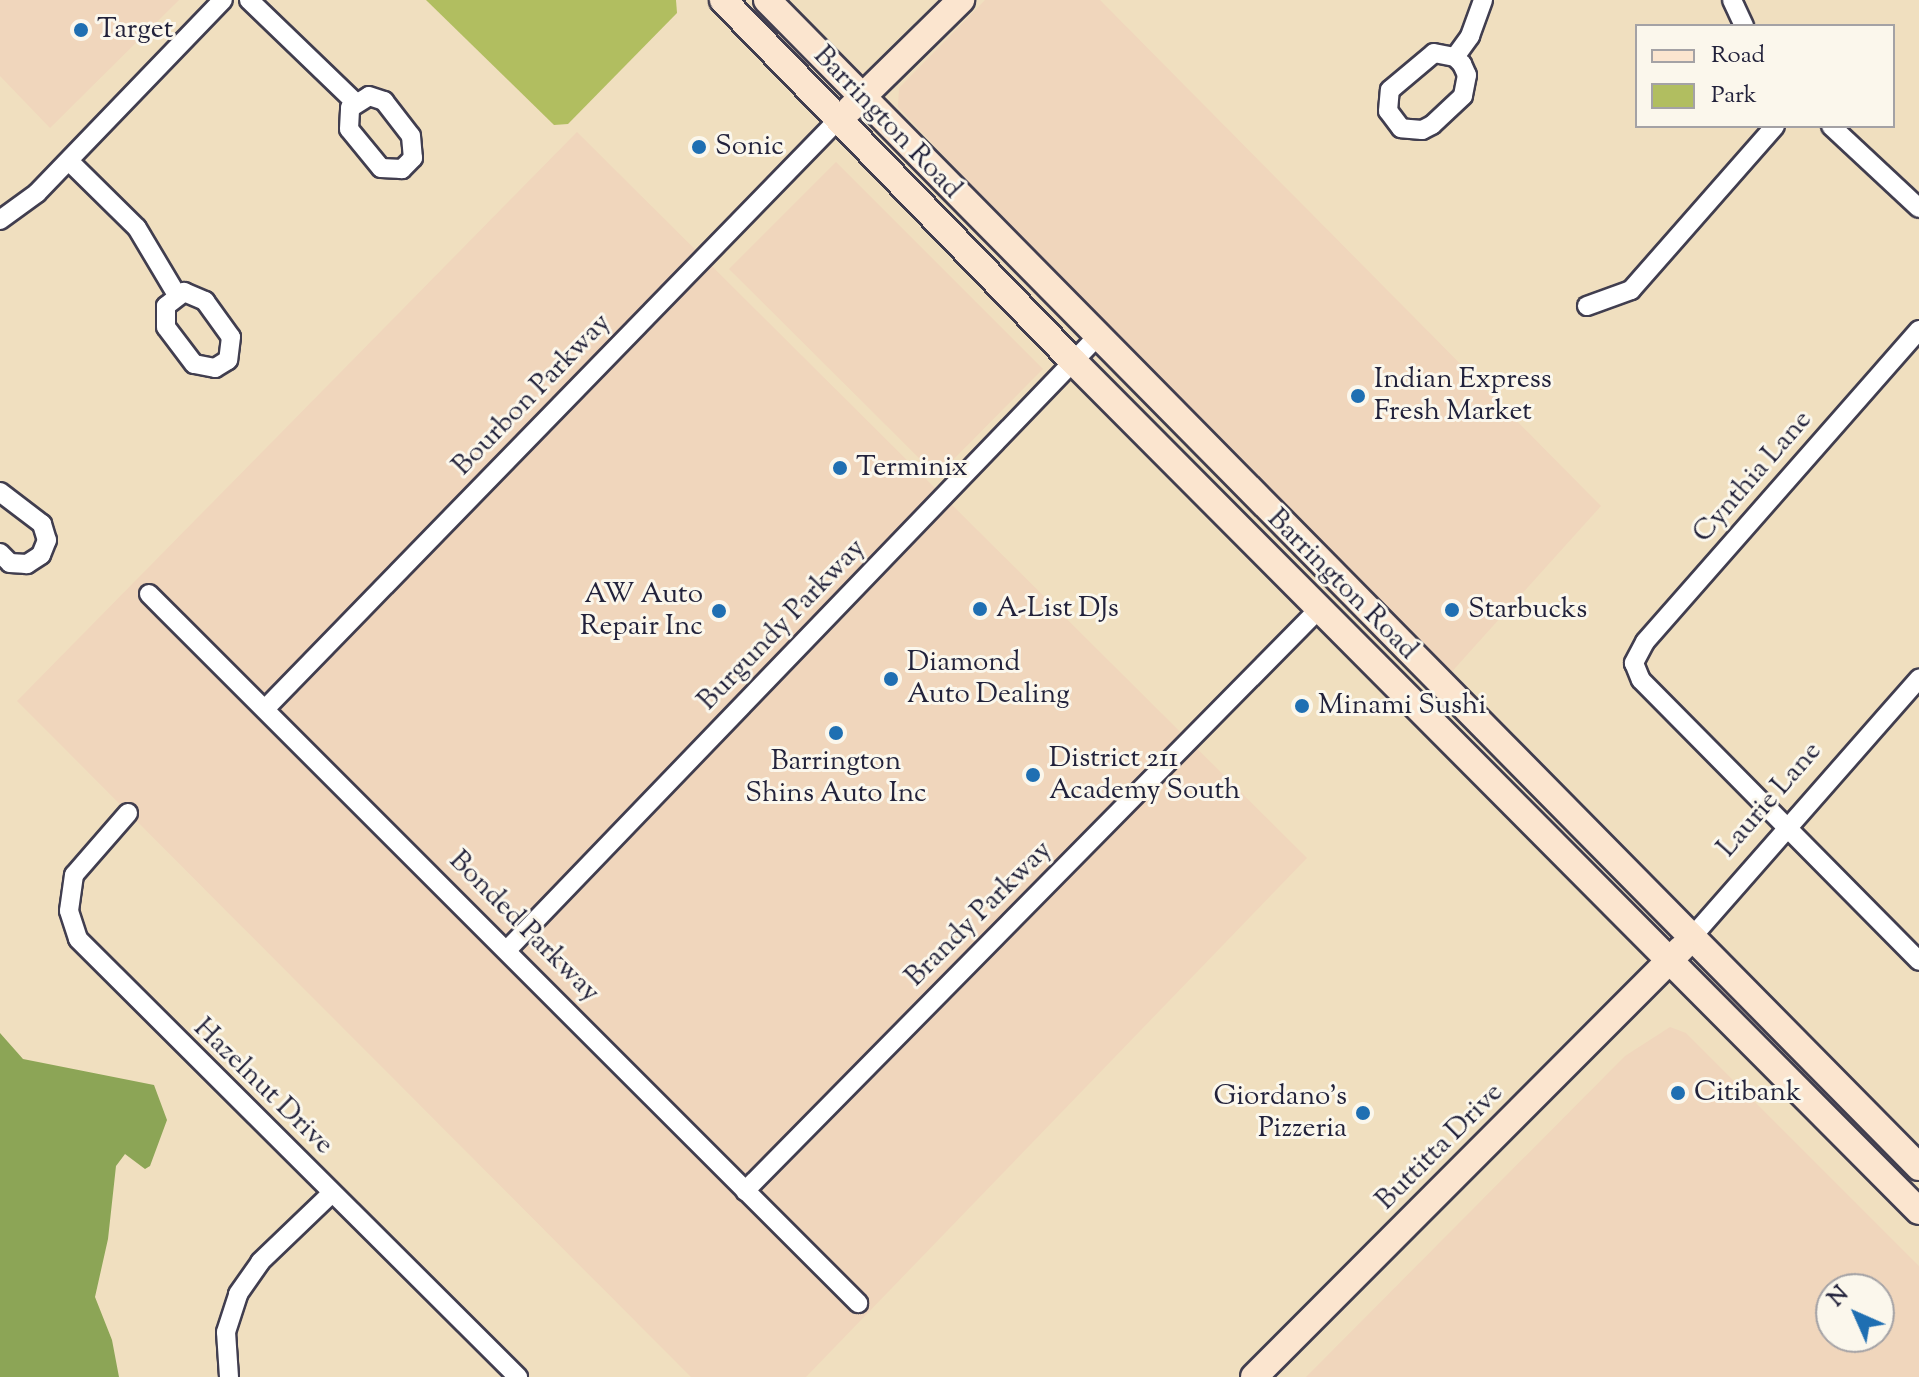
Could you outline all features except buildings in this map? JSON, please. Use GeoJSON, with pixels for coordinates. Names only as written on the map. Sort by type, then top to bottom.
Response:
{"type":"FeatureCollection","features":[{"type":"Feature","properties":{"kind":"main road","name":"Barrington Road"},"geometry":{"type":"LineString","coordinates":[[723,0],[1073,361],[1919,1211]]}},
{"type":"Feature","properties":{"kind":"main road","name":"Barrington Road"},"geometry":{"type":"LineString","coordinates":[[767,0],[1919,1167]]}},
{"type":"Feature","properties":{"kind":"main road"},"geometry":{"type":"LineString","coordinates":[[839,119],[961,0]]}},
{"type":"Feature","properties":{"kind":"main road","name":"Laurie Lane"},"geometry":{"type":"LineString","coordinates":[[1669,962],[1692,937]]}},
{"type":"Feature","properties":{"kind":"main road","name":"Buttitta Drive"},"geometry":{"type":"LineString","coordinates":[[1254,1377],[1669,962]]}},
{"type":"Feature","properties":{"kind":"street"},"geometry":{"type":"LineString","coordinates":[[0,220],[69,161],[223,0]]}},
{"type":"Feature","properties":{"kind":"street"},"geometry":{"type":"LineString","coordinates":[[249,0],[355,102]]}},
{"type":"Feature","properties":{"kind":"street"},"geometry":{"type":"LineString","coordinates":[[1455,57],[1470,36],[1483,0]]}},
{"type":"Feature","properties":{"kind":"street"},"geometry":{"type":"LineString","coordinates":[[1732,0],[1743,24]]}},
{"type":"Feature","properties":{"kind":"street"},"geometry":{"type":"LineString","coordinates":[[1434,53],[1455,57],[1467,75],[1463,96],[1432,125],[1422,130],[1401,128],[1388,111],[1390,90],[1424,57],[1434,53]]}},
{"type":"Feature","properties":{"kind":"street","name":"Bourbon Parkway"},"geometry":{"type":"LineString","coordinates":[[265,709],[839,119]]}},
{"type":"Feature","properties":{"kind":"street"},"geometry":{"type":"LineString","coordinates":[[1587,306],[1631,290],[1773,128]]}},
{"type":"Feature","properties":{"kind":"street"},"geometry":{"type":"LineString","coordinates":[[1833,128],[1919,208]]}},
{"type":"Feature","properties":{"kind":"street"},"geometry":{"type":"LineString","coordinates":[[69,161],[137,228],[177,295]]}},
{"type":"Feature","properties":{"kind":"street","name":"Cynthia Lane"},"geometry":{"type":"LineString","coordinates":[[1787,828],[1641,680],[1634,663],[1645,642],[1919,330]]}},
{"type":"Feature","properties":{"kind":"street","name":"Burgundy Parkway"},"geometry":{"type":"LineString","coordinates":[[507,950],[1097,337]]}},
{"type":"Feature","properties":{"kind":"street"},"geometry":{"type":"LineString","coordinates":[[0,492],[42,524],[47,540],[41,555],[27,564],[10,563],[0,553]]}},
{"type":"Feature","properties":{"kind":"street","name":"Bonded Parkway"},"geometry":{"type":"LineString","coordinates":[[149,594],[858,1303]]}},
{"type":"Feature","properties":{"kind":"street","name":"Brandy Parkway"},"geometry":{"type":"LineString","coordinates":[[745,1191],[1320,608]]}},
{"type":"Feature","properties":{"kind":"street","name":"Laurie Lane"},"geometry":{"type":"LineString","coordinates":[[1692,937],[1919,679]]}},
{"type":"Feature","properties":{"kind":"street","name":"Hazelnut Drive"},"geometry":{"type":"LineString","coordinates":[[128,813],[74,875],[69,901],[74,933],[518,1377]]}},
{"type":"Feature","properties":{"kind":"street"},"geometry":{"type":"LineString","coordinates":[[1787,828],[1919,961]]}},
{"type":"Feature","properties":{"kind":"street"},"geometry":{"type":"LineString","coordinates":[[229,1377],[226,1332],[238,1294],[260,1262],[332,1193]]}},
{"type":"Feature","properties":{"kind":"shaded area"},"geometry":{"type":"Polygon","coordinates":[[[0,0],[179,0],[50,128],[0,76],[0,0]]]}},
{"type":"Feature","properties":{"kind":"shaded area"},"geometry":{"type":"Polygon","coordinates":[[[985,0],[1100,0],[1601,506],[1448,676],[1114,338],[898,107],[899,88],[985,0]]]}},
{"type":"Feature","properties":{"kind":"shaded area"},"geometry":{"type":"Polygon","coordinates":[[[577,132],[1307,858],[806,1377],[691,1377],[17,701],[577,132]]]}},
{"type":"Feature","properties":{"kind":"shaded area"},"geometry":{"type":"Polygon","coordinates":[[[836,162],[1043,369],[937,476],[729,269],[836,162]]]}},
{"type":"Feature","properties":{"kind":"shaded area"},"geometry":{"type":"Polygon","coordinates":[[[1670,1027],[1686,1033],[1919,1266],[1919,1377],[1306,1377],[1625,1056],[1670,1027]]]}},
{"type":"Feature","properties":{"kind":"green space"},"geometry":{"type":"Polygon","coordinates":[[[426,0],[676,0],[677,13],[568,124],[554,125],[426,0]]]}},
{"type":"Feature","properties":{"kind":"green space"},"geometry":{"type":"Polygon","coordinates":[[[0,1033],[23,1059],[154,1085],[167,1120],[150,1166],[145,1169],[125,1154],[116,1166],[108,1239],[95,1297],[112,1340],[119,1377],[0,1377],[0,1033]]]}},
{"type":"Feature","properties":{"kind":"place","name":"Target"},"geometry":{"type":"Point","coordinates":[81,30]}},
{"type":"Feature","properties":{"kind":"place","name":"Sonic"},"geometry":{"type":"Point","coordinates":[699,147]}},
{"type":"Feature","properties":{"kind":"place","name":"Indian Express Fresh Market"},"geometry":{"type":"Point","coordinates":[1358,396]}},
{"type":"Feature","properties":{"kind":"place","name":"Terminix"},"geometry":{"type":"Point","coordinates":[840,468]}},
{"type":"Feature","properties":{"kind":"place","name":"A-List DJs"},"geometry":{"type":"Point","coordinates":[980,609]}},
{"type":"Feature","properties":{"kind":"place","name":"Starbucks"},"geometry":{"type":"Point","coordinates":[1452,610]}},
{"type":"Feature","properties":{"kind":"place","name":"AW Auto Repair Inc"},"geometry":{"type":"Point","coordinates":[719,611]}},
{"type":"Feature","properties":{"kind":"place","name":"Diamond Auto Dealing"},"geometry":{"type":"Point","coordinates":[891,679]}},
{"type":"Feature","properties":{"kind":"place","name":"Minami Sushi"},"geometry":{"type":"Point","coordinates":[1302,706]}},
{"type":"Feature","properties":{"kind":"place","name":"Barrington Shins Auto Inc"},"geometry":{"type":"Point","coordinates":[836,733]}},
{"type":"Feature","properties":{"kind":"place","name":"District 211 Academy South"},"geometry":{"type":"Point","coordinates":[1033,775]}},
{"type":"Feature","properties":{"kind":"place","name":"Citibank"},"geometry":{"type":"Point","coordinates":[1678,1093]}},
{"type":"Feature","properties":{"kind":"place","name":"Giordano's Pizzeria"},"geometry":{"type":"Point","coordinates":[1363,1113]}}]}
